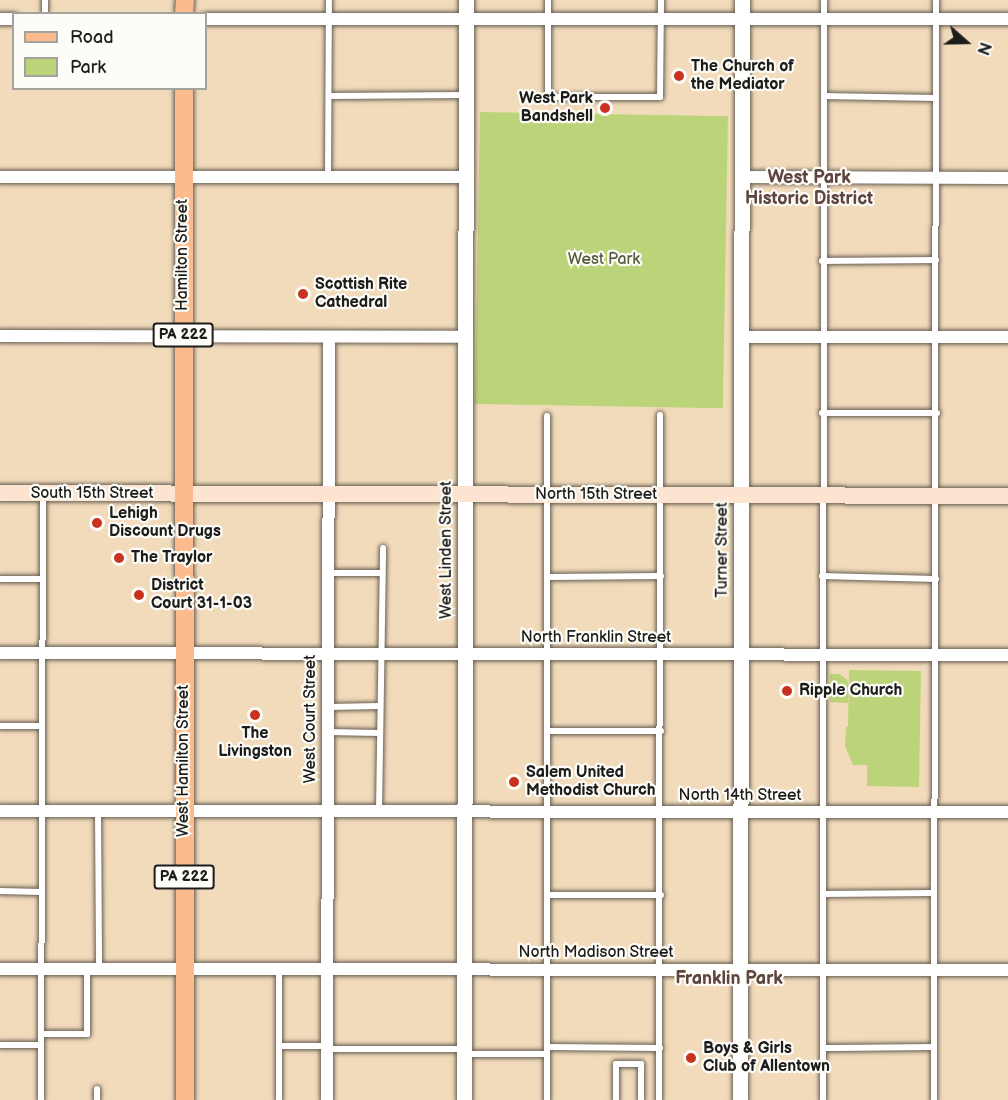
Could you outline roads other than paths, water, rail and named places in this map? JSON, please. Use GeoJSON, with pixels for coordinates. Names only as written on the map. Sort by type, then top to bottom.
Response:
{"type":"FeatureCollection","features":[{"type":"Feature","properties":{"kind":"main road","name":"Hamilton Street"},"geometry":{"type":"LineString","coordinates":[[184,90],[184,494]]}},
{"type":"Feature","properties":{"kind":"main road","name":"South 15th Street"},"geometry":{"type":"LineString","coordinates":[[0,493],[184,494]]}},
{"type":"Feature","properties":{"kind":"main road","name":"North 15th Street"},"geometry":{"type":"LineString","coordinates":[[184,494],[1008,496]]}},
{"type":"Feature","properties":{"kind":"main road","name":"West Hamilton Street"},"geometry":{"type":"LineString","coordinates":[[184,494],[184,1100]]}},
{"type":"Feature","properties":{"kind":"street","name":"West Linden Street"},"geometry":{"type":"LineString","coordinates":[[464,1100],[466,0]]}},
{"type":"Feature","properties":{"kind":"street","name":"Turner Street"},"geometry":{"type":"LineString","coordinates":[[740,1100],[742,0]]}},
{"type":"Feature","properties":{"kind":"street"},"geometry":{"type":"LineString","coordinates":[[207,19],[1008,19]]}},
{"type":"Feature","properties":{"kind":"street"},"geometry":{"type":"LineString","coordinates":[[0,177],[466,177]]}},
{"type":"Feature","properties":{"kind":"street"},"geometry":{"type":"LineString","coordinates":[[742,177],[1008,178]]}},
{"type":"Feature","properties":{"kind":"street"},"geometry":{"type":"LineString","coordinates":[[0,336],[465,337]]}},
{"type":"Feature","properties":{"kind":"street","name":"West Court Street"},"geometry":{"type":"LineString","coordinates":[[327,1100],[328,337]]}},
{"type":"Feature","properties":{"kind":"street"},"geometry":{"type":"LineString","coordinates":[[742,337],[1008,337]]}},
{"type":"Feature","properties":{"kind":"street","name":"North Franklin Street"},"geometry":{"type":"LineString","coordinates":[[0,653],[1008,655]]}},
{"type":"Feature","properties":{"kind":"street","name":"North 14th Street"},"geometry":{"type":"LineString","coordinates":[[0,811],[1008,812]]}},
{"type":"Feature","properties":{"kind":"street","name":"North Madison Street"},"geometry":{"type":"LineString","coordinates":[[0,969],[1008,969]]}},
{"type":"Feature","properties":{"kind":"lane"},"geometry":{"type":"LineString","coordinates":[[328,177],[329,0]]}},
{"type":"Feature","properties":{"kind":"lane"},"geometry":{"type":"LineString","coordinates":[[549,0],[548,97],[660,97],[661,0]]}},
{"type":"Feature","properties":{"kind":"lane"},"geometry":{"type":"LineString","coordinates":[[824,0],[822,261],[824,1100]]}},
{"type":"Feature","properties":{"kind":"lane"},"geometry":{"type":"LineString","coordinates":[[934,1100],[936,0]]}},
{"type":"Feature","properties":{"kind":"lane"},"geometry":{"type":"LineString","coordinates":[[328,96],[466,95]]}},
{"type":"Feature","properties":{"kind":"lane"},"geometry":{"type":"LineString","coordinates":[[824,96],[936,98]]}},
{"type":"Feature","properties":{"kind":"lane"},"geometry":{"type":"LineString","coordinates":[[822,261],[936,260]]}},
{"type":"Feature","properties":{"kind":"lane"},"geometry":{"type":"LineString","coordinates":[[822,413],[937,413]]}},
{"type":"Feature","properties":{"kind":"lane"},"geometry":{"type":"LineString","coordinates":[[659,1100],[662,812],[660,415]]}},
{"type":"Feature","properties":{"kind":"lane"},"geometry":{"type":"LineString","coordinates":[[547,416],[549,812],[547,1100]]}},
{"type":"Feature","properties":{"kind":"lane"},"geometry":{"type":"LineString","coordinates":[[40,1100],[43,494]]}},
{"type":"Feature","properties":{"kind":"lane"},"geometry":{"type":"LineString","coordinates":[[379,812],[383,548]]}},
{"type":"Feature","properties":{"kind":"lane"},"geometry":{"type":"LineString","coordinates":[[328,573],[382,573]]}},
{"type":"Feature","properties":{"kind":"lane"},"geometry":{"type":"LineString","coordinates":[[548,576],[661,576]]}},
{"type":"Feature","properties":{"kind":"lane"},"geometry":{"type":"LineString","coordinates":[[822,576],[936,579]]}},
{"type":"Feature","properties":{"kind":"lane"},"geometry":{"type":"LineString","coordinates":[[0,579],[42,579]]}},
{"type":"Feature","properties":{"kind":"lane"},"geometry":{"type":"LineString","coordinates":[[328,707],[379,706]]}},
{"type":"Feature","properties":{"kind":"lane"},"geometry":{"type":"LineString","coordinates":[[0,726],[42,726]]}},
{"type":"Feature","properties":{"kind":"lane"},"geometry":{"type":"LineString","coordinates":[[548,731],[661,731]]}},
{"type":"Feature","properties":{"kind":"lane"},"geometry":{"type":"LineString","coordinates":[[328,732],[379,732]]}},
{"type":"Feature","properties":{"kind":"lane"},"geometry":{"type":"LineString","coordinates":[[41,1034],[87,1034],[93,969],[98,812]]}},
{"type":"Feature","properties":{"kind":"lane"},"geometry":{"type":"LineString","coordinates":[[0,891],[41,892]]}},
{"type":"Feature","properties":{"kind":"lane"},"geometry":{"type":"LineString","coordinates":[[823,894],[934,893]]}},
{"type":"Feature","properties":{"kind":"lane"},"geometry":{"type":"LineString","coordinates":[[548,895],[661,895]]}},
{"type":"Feature","properties":{"kind":"lane"},"geometry":{"type":"LineString","coordinates":[[279,969],[279,1100]]}},
{"type":"Feature","properties":{"kind":"lane"},"geometry":{"type":"LineString","coordinates":[[0,1045],[41,1046]]}},
{"type":"Feature","properties":{"kind":"lane"},"geometry":{"type":"LineString","coordinates":[[279,1046],[464,1051],[660,1047]]}},
{"type":"Feature","properties":{"kind":"lane"},"geometry":{"type":"LineString","coordinates":[[824,1048],[934,1047]]}},
{"type":"Feature","properties":{"kind":"lane"},"geometry":{"type":"LineString","coordinates":[[616,1100],[616,1064],[641,1064],[641,1100]]}},
{"type":"Feature","properties":{"kind":"lane"},"geometry":{"type":"LineString","coordinates":[[97,1089],[97,1100]]}},
{"type":"Feature","properties":{"kind":"place","name":"The Church of the Mediator"},"geometry":{"type":"Point","coordinates":[679,76]}},
{"type":"Feature","properties":{"kind":"place","name":"West Park Bandshell"},"geometry":{"type":"Point","coordinates":[605,108]}},
{"type":"Feature","properties":{"kind":"place","name":"Scottish Rite Cathedral"},"geometry":{"type":"Point","coordinates":[303,294]}},
{"type":"Feature","properties":{"kind":"place","name":"Lehigh Discount Drugs"},"geometry":{"type":"Point","coordinates":[97,523]}},
{"type":"Feature","properties":{"kind":"place","name":"The Traylor"},"geometry":{"type":"Point","coordinates":[119,558]}},
{"type":"Feature","properties":{"kind":"place","name":"District Court 31-1-03"},"geometry":{"type":"Point","coordinates":[139,595]}},
{"type":"Feature","properties":{"kind":"place","name":"Ripple Church"},"geometry":{"type":"Point","coordinates":[787,691]}},
{"type":"Feature","properties":{"kind":"place","name":"The Livingston"},"geometry":{"type":"Point","coordinates":[255,715]}},
{"type":"Feature","properties":{"kind":"place","name":"Salem United Methodist Church"},"geometry":{"type":"Point","coordinates":[514,782]}},
{"type":"Feature","properties":{"kind":"place","name":"Boys & Girls Club of Allentown"},"geometry":{"type":"Point","coordinates":[691,1058]}},
{"type":"Feature","properties":{"kind":"district","name":"West Park Historic District"},"geometry":{"type":"Point","coordinates":[809,189]}},
{"type":"Feature","properties":{"kind":"district","name":"Franklin Park"},"geometry":{"type":"Point","coordinates":[729,979]}},
{"type":"Feature","properties":{"kind":"park label","name":"West Park"},"geometry":{"type":"Point","coordinates":[604,260]}}]}
